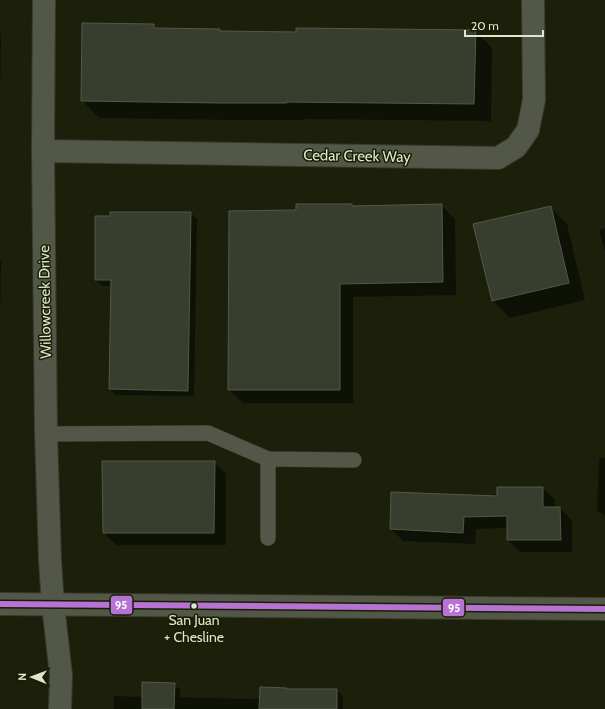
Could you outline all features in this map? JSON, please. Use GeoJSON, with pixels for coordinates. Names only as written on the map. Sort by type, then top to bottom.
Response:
{"type":"FeatureCollection","features":[{"type":"Feature","properties":{"kind":"street","name":"Willowcreek Drive"},"geometry":{"type":"LineString","coordinates":[[44,0],[43,151],[46,434],[53,605],[61,675],[60,709]]}},
{"type":"Feature","properties":{"kind":"street","name":"Cedar Creek Way"},"geometry":{"type":"LineString","coordinates":[[43,151],[498,158],[516,147],[528,130],[534,100],[534,0]]}},
{"type":"Feature","properties":{"kind":"street"},"geometry":{"type":"LineString","coordinates":[[0,604],[605,609]]}},
{"type":"Feature","properties":{"kind":"lane"},"geometry":{"type":"LineString","coordinates":[[46,434],[208,433],[268,459],[354,460]]}},
{"type":"Feature","properties":{"kind":"lane"},"geometry":{"type":"LineString","coordinates":[[268,459],[268,538]]}},
{"type":"Feature","properties":{"kind":"building"},"geometry":{"type":"Polygon","coordinates":[[[82,23],[154,24],[154,28],[220,29],[220,31],[296,32],[296,28],[476,30],[474,104],[81,101],[82,23]]]}},
{"type":"Feature","properties":{"kind":"building"},"geometry":{"type":"Polygon","coordinates":[[[296,204],[352,204],[352,206],[442,204],[443,282],[340,284],[340,390],[228,390],[229,211],[296,210],[296,204]]]}},
{"type":"Feature","properties":{"kind":"building"},"geometry":{"type":"Polygon","coordinates":[[[551,206],[569,283],[492,301],[473,224],[551,206]]]}},
{"type":"Feature","properties":{"kind":"building"},"geometry":{"type":"Polygon","coordinates":[[[110,212],[191,212],[188,391],[109,389],[111,280],[95,280],[95,216],[110,216],[110,212]]]}},
{"type":"Feature","properties":{"kind":"building"},"geometry":{"type":"Polygon","coordinates":[[[102,461],[215,461],[214,533],[103,533],[102,461]]]}},
{"type":"Feature","properties":{"kind":"building"},"geometry":{"type":"Polygon","coordinates":[[[497,487],[543,487],[543,507],[560,507],[561,540],[507,540],[507,516],[464,517],[463,533],[390,529],[391,492],[497,496],[497,487]]]}},
{"type":"Feature","properties":{"kind":"building"},"geometry":{"type":"Polygon","coordinates":[[[142,682],[175,683],[174,709],[142,709],[142,682]]]}},
{"type":"Feature","properties":{"kind":"building"},"geometry":{"type":"Polygon","coordinates":[[[260,687],[287,689],[337,689],[337,709],[259,709],[260,687]]]}},
{"type":"Feature","properties":{"kind":"transit line","name":"95"},"geometry":{"type":"LineString","coordinates":[[0,604],[605,609]]}},
{"type":"Feature","properties":{"kind":"place","name":"San Juan + Chesline"},"geometry":{"type":"Point","coordinates":[194,606]}}]}
